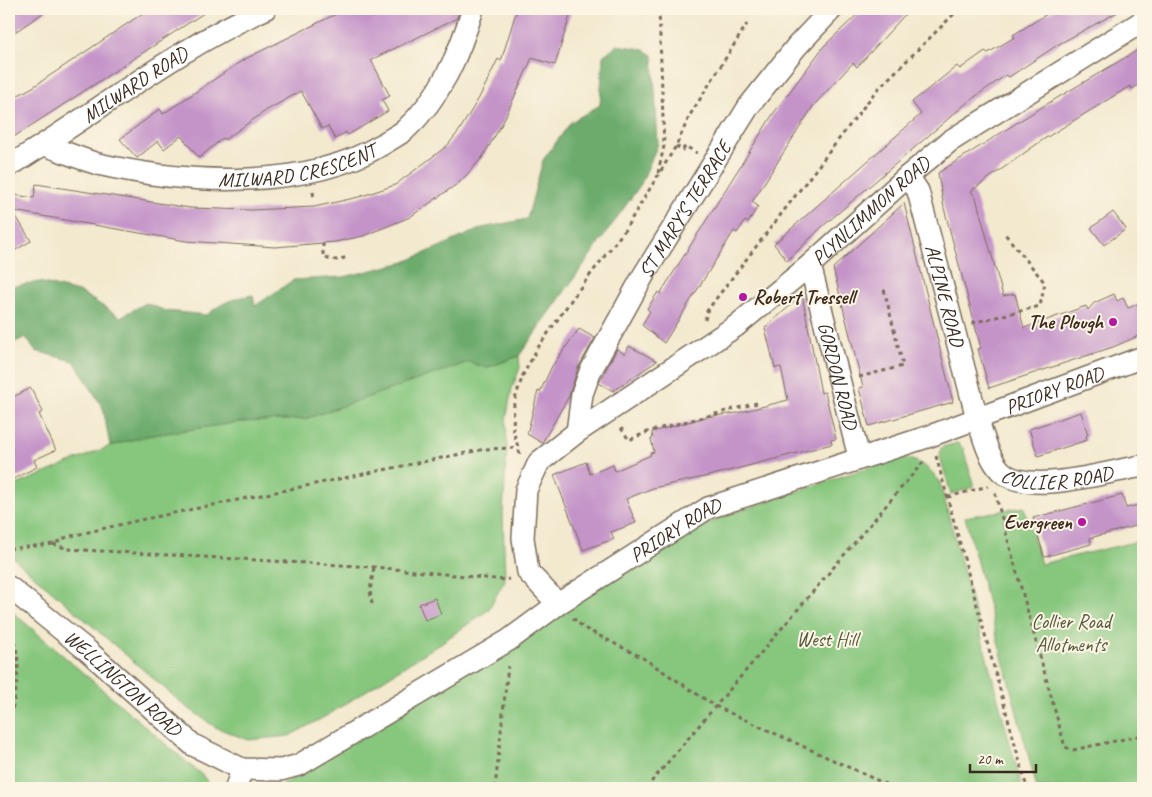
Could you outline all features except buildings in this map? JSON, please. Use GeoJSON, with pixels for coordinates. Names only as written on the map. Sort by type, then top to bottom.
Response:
{"type":"FeatureCollection","features":[{"type":"Feature","properties":{"kind":"street","name":"MILWARD ROAD"},"geometry":{"type":"LineString","coordinates":[[9,166],[162,66],[238,21],[265,9]]}},
{"type":"Feature","properties":{"kind":"street","name":"MILWARD CRESCENT"},"geometry":{"type":"LineString","coordinates":[[45,144],[96,163],[133,171],[176,176],[252,180],[322,170],[363,156],[396,136],[404,131],[429,105],[444,83],[463,41],[473,9]]}},
{"type":"Feature","properties":{"kind":"street","name":"ST MARY'S TERRACE"},"geometry":{"type":"LineString","coordinates":[[577,432],[582,394],[590,372],[643,276],[749,106],[797,46],[832,9]]}},
{"type":"Feature","properties":{"kind":"street","name":"PLYNLIMMON ROAD"},"geometry":{"type":"LineString","coordinates":[[528,572],[523,538],[526,490],[531,476],[540,462],[577,432],[736,326],[810,265],[908,176],[972,125],[1143,21]]}},
{"type":"Feature","properties":{"kind":"street","name":"ALPINE ROAD"},"geometry":{"type":"LineString","coordinates":[[908,176],[918,190],[977,418]]}},
{"type":"Feature","properties":{"kind":"street","name":"GORDON ROAD"},"geometry":{"type":"LineString","coordinates":[[810,265],[859,457]]}},
{"type":"Feature","properties":{"kind":"street","name":"PRIORY ROAD"},"geometry":{"type":"LineString","coordinates":[[239,779],[298,765],[517,634],[558,604],[708,508],[859,457],[930,436],[1143,357]]}},
{"type":"Feature","properties":{"kind":"street","name":"COLLIER ROAD"},"geometry":{"type":"LineString","coordinates":[[977,418],[996,477],[1023,481],[1059,481],[1143,466]]}},
{"type":"Feature","properties":{"kind":"street"},"geometry":{"type":"LineString","coordinates":[[528,572],[558,604]]}},
{"type":"Feature","properties":{"kind":"street","name":"WELLINGTON ROAD"},"geometry":{"type":"LineString","coordinates":[[9,587],[88,651],[193,745],[239,779]]}},
{"type":"Feature","properties":{"kind":"path"},"geometry":{"type":"LineString","coordinates":[[657,176],[664,146],[659,9]]}},
{"type":"Feature","properties":{"kind":"path"},"geometry":{"type":"LineString","coordinates":[[700,350],[707,311],[715,300],[876,91],[959,9]]}},
{"type":"Feature","properties":{"kind":"path"},"geometry":{"type":"LineString","coordinates":[[531,476],[517,448],[513,430],[514,402],[522,374],[537,348],[574,296],[624,231],[676,146],[690,115],[747,24]]}},
{"type":"Feature","properties":{"kind":"path"},"geometry":{"type":"LineString","coordinates":[[972,323],[1040,306],[1045,283],[1004,234]]}},
{"type":"Feature","properties":{"kind":"path"},"geometry":{"type":"LineString","coordinates":[[323,243],[323,255],[328,259],[337,260],[348,257]]}},
{"type":"Feature","properties":{"kind":"path"},"geometry":{"type":"LineString","coordinates":[[839,382],[903,366],[884,289]]}},
{"type":"Feature","properties":{"kind":"path"},"geometry":{"type":"LineString","coordinates":[[618,422],[629,440],[650,431],[757,403]]}},
{"type":"Feature","properties":{"kind":"path"},"geometry":{"type":"LineString","coordinates":[[9,549],[53,544],[67,537],[140,520],[485,449],[517,448]]}},
{"type":"Feature","properties":{"kind":"path"},"geometry":{"type":"LineString","coordinates":[[935,449],[1027,788]]}},
{"type":"Feature","properties":{"kind":"path"},"geometry":{"type":"LineString","coordinates":[[646,788],[928,456]]}},
{"type":"Feature","properties":{"kind":"path"},"geometry":{"type":"LineString","coordinates":[[948,497],[996,477],[998,511],[1065,748],[1072,750],[1143,735]]}},
{"type":"Feature","properties":{"kind":"path"},"geometry":{"type":"LineString","coordinates":[[53,544],[68,549],[374,567],[505,580],[528,572]]}},
{"type":"Feature","properties":{"kind":"path"},"geometry":{"type":"LineString","coordinates":[[372,604],[370,591],[374,567]]}},
{"type":"Feature","properties":{"kind":"path"},"geometry":{"type":"LineString","coordinates":[[558,604],[584,628],[643,658],[715,706],[894,788]]}},
{"type":"Feature","properties":{"kind":"path"},"geometry":{"type":"LineString","coordinates":[[496,788],[508,669],[517,634]]}},
{"type":"Feature","properties":{"kind":"path"},"geometry":{"type":"LineString","coordinates":[[9,636],[13,640],[19,669],[9,725]]}},
{"type":"Feature","properties":{"kind":"green space"},"geometry":{"type":"Polygon","coordinates":[[[617,45],[643,49],[653,55],[658,144],[641,184],[519,356],[486,368],[469,362],[305,419],[240,422],[146,436],[110,446],[103,408],[74,361],[35,351],[26,337],[9,345],[9,287],[39,282],[82,293],[120,317],[146,303],[166,311],[207,315],[223,304],[246,296],[253,295],[255,306],[293,280],[344,277],[405,262],[482,228],[527,219],[543,160],[571,122],[600,105],[603,56],[617,45]]]}},
{"type":"Feature","properties":{"kind":"green space"},"geometry":{"type":"Polygon","coordinates":[[[519,356],[520,368],[512,388],[506,421],[507,449],[503,513],[505,580],[488,610],[441,643],[328,715],[289,736],[248,740],[215,727],[184,705],[11,556],[9,552],[9,488],[110,446],[146,436],[240,422],[305,419],[469,361],[486,368],[519,356]]]}},
{"type":"Feature","properties":{"kind":"green space"},"geometry":{"type":"Polygon","coordinates":[[[958,443],[963,448],[974,487],[951,494],[939,453],[942,447],[958,443]]]}},
{"type":"Feature","properties":{"kind":"green space","name":"West Hill"},"geometry":{"type":"Polygon","coordinates":[[[899,457],[923,465],[933,473],[940,483],[1022,788],[279,788],[685,534],[730,514],[899,457]]]}},
{"type":"Feature","properties":{"kind":"green space","name":"Collier Road Allotments"},"geometry":{"type":"Polygon","coordinates":[[[1024,507],[1041,564],[1143,540],[1143,788],[1037,788],[965,517],[1024,507]]]}},
{"type":"Feature","properties":{"kind":"green space"},"geometry":{"type":"Polygon","coordinates":[[[9,609],[204,777],[211,788],[9,788],[9,687],[14,670],[9,639],[9,609]]]}},
{"type":"Feature","properties":{"kind":"place","name":"Robert Tressell"},"geometry":{"type":"Point","coordinates":[743,297]}},
{"type":"Feature","properties":{"kind":"place","name":"The Plough"},"geometry":{"type":"Point","coordinates":[1113,322]}},
{"type":"Feature","properties":{"kind":"place","name":"Evergreen"},"geometry":{"type":"Point","coordinates":[1082,522]}}]}
